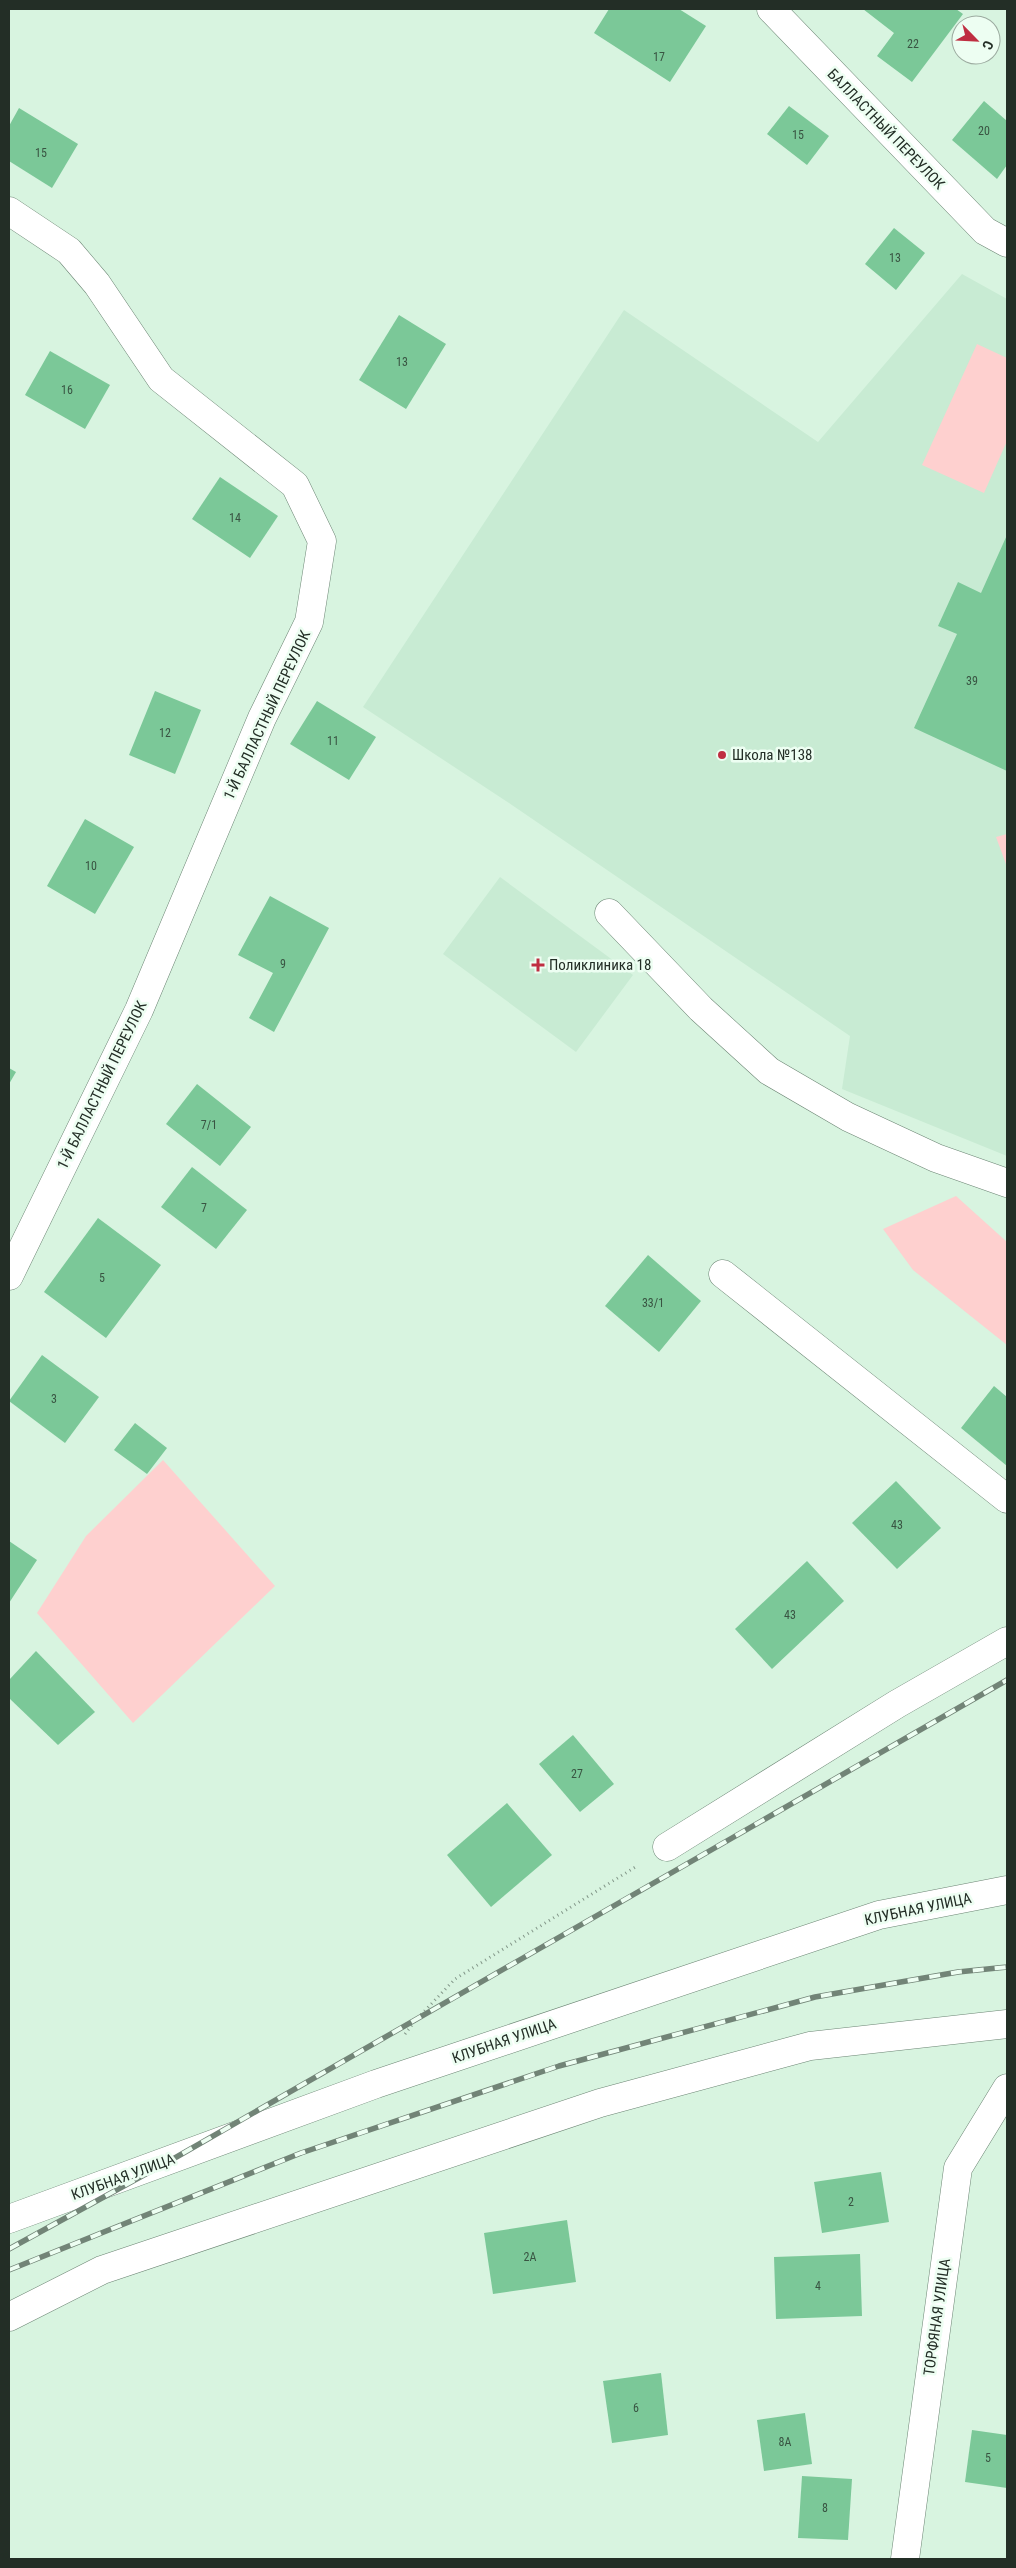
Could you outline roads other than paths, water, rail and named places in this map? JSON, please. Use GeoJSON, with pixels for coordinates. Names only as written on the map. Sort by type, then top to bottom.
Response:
{"type":"FeatureCollection","features":[{"type":"Feature","properties":{"kind":"street","name":"БАЛЛАСТНЫЙ ПЕРЕУЛОК"},"geometry":{"type":"LineString","coordinates":[[771,9],[984,231],[1007,243]]}},
{"type":"Feature","properties":{"kind":"street","name":"1-Й БАЛЛАСТНЫЙ ПЕРЕУЛОК"},"geometry":{"type":"LineString","coordinates":[[9,211],[69,251],[97,284],[161,379],[295,485],[322,541],[309,622],[262,718],[139,1010],[9,1276]]}},
{"type":"Feature","properties":{"kind":"street"},"geometry":{"type":"LineString","coordinates":[[609,913],[701,1009],[769,1071],[848,1117],[936,1158],[1007,1183]]}},
{"type":"Feature","properties":{"kind":"street"},"geometry":{"type":"LineString","coordinates":[[723,1274],[1007,1499]]}},
{"type":"Feature","properties":{"kind":"street"},"geometry":{"type":"LineString","coordinates":[[667,1847],[897,1704],[1007,1641]]}},
{"type":"Feature","properties":{"kind":"street","name":"КЛУБНАЯ УЛИЦА"},"geometry":{"type":"LineString","coordinates":[[9,2219],[376,2084],[879,1915],[1007,1890]]}},
{"type":"Feature","properties":{"kind":"street"},"geometry":{"type":"LineString","coordinates":[[9,2317],[102,2270],[600,2103],[810,2046],[1007,2024]]}},
{"type":"Feature","properties":{"kind":"street","name":"ТОРФЯНАЯ УЛИЦА"},"geometry":{"type":"LineString","coordinates":[[905,2559],[958,2168],[1007,2088]]}},
{"type":"Feature","properties":{"kind":"railway"},"geometry":{"type":"LineString","coordinates":[[9,2249],[173,2159],[1007,1680]]}},
{"type":"Feature","properties":{"kind":"railway"},"geometry":{"type":"LineString","coordinates":[[9,2270],[301,2153],[559,2066],[815,1997],[958,1972],[1007,1967]]}},
{"type":"Feature","properties":{"kind":"place","name":"Школа №138"},"geometry":{"type":"Point","coordinates":[722,755]}},
{"type":"Feature","properties":{"kind":"place","name":"Поликлиника 18"},"geometry":{"type":"Point","coordinates":[538,965]}}]}
